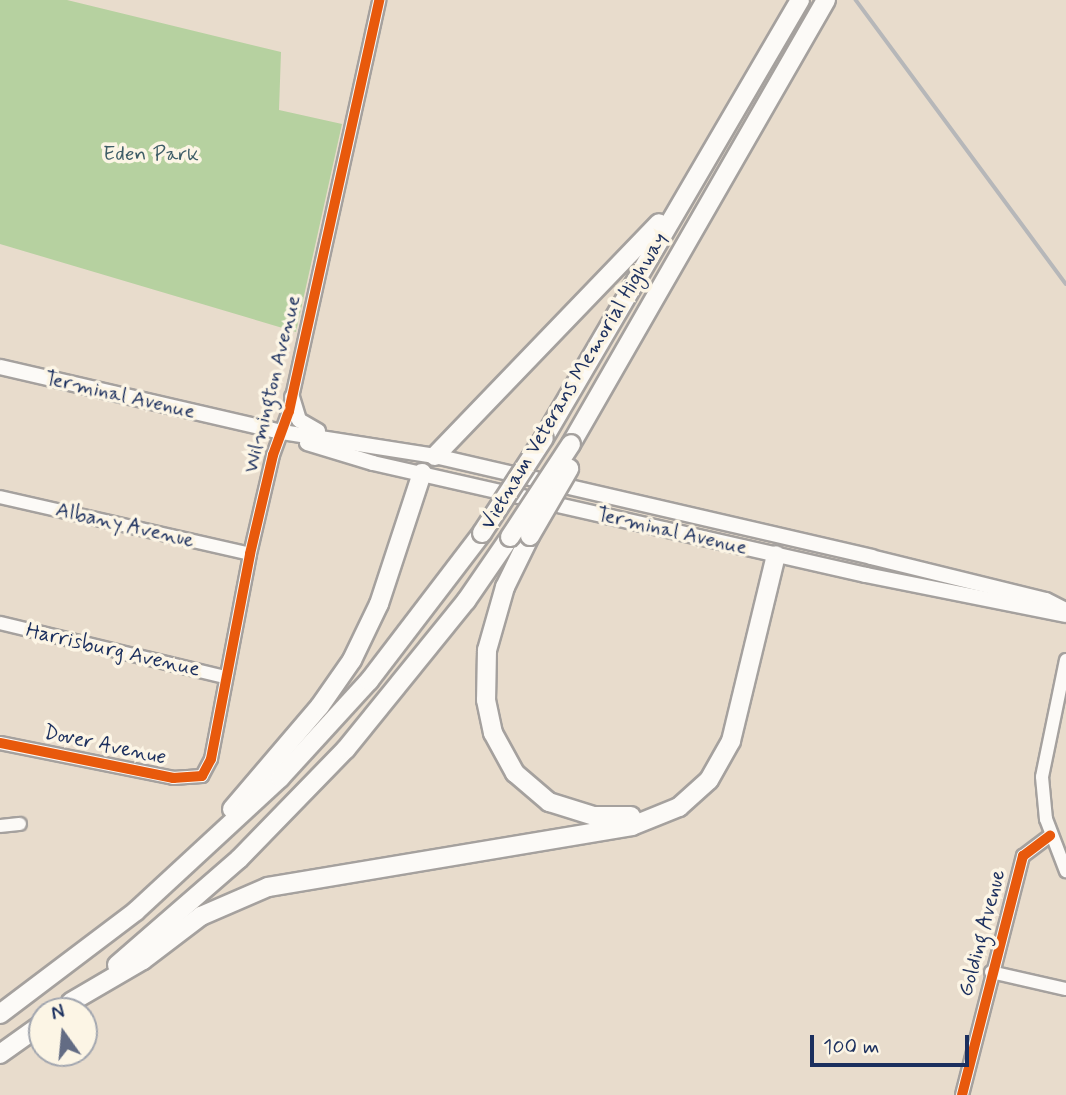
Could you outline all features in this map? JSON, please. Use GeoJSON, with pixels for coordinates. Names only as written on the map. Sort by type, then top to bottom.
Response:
{"type":"FeatureCollection","features":[{"type":"Feature","properties":{"kind":"highway","name":"Vietnam Veterans Memorial Highway"},"geometry":{"type":"LineString","coordinates":[[0,1014],[136,911],[211,845],[316,740],[429,606],[482,533],[544,438],[800,0]]}},
{"type":"Feature","properties":{"kind":"highway","name":"Vietnam Veterans Memorial Highway"},"geometry":{"type":"LineString","coordinates":[[77,997],[190,904],[346,749],[466,601],[577,444],[826,0]]}},
{"type":"Feature","properties":{"kind":"highway"},"geometry":{"type":"LineString","coordinates":[[435,456],[650,236],[709,152]]}},
{"type":"Feature","properties":{"kind":"highway"},"geometry":{"type":"LineString","coordinates":[[577,444],[505,587],[490,638],[485,688],[490,722],[508,763],[531,790],[560,807],[604,817],[637,814],[668,802],[708,765],[725,725],[771,554]]}},
{"type":"Feature","properties":{"kind":"highway"},"geometry":{"type":"LineString","coordinates":[[136,911],[264,775],[352,660],[379,604],[422,473]]}},
{"type":"Feature","properties":{"kind":"highway"},"geometry":{"type":"LineString","coordinates":[[82,997],[143,960],[201,916],[268,887],[632,826],[679,807],[709,780],[731,741],[771,554]]}},
{"type":"Feature","properties":{"kind":"highway"},"geometry":{"type":"LineString","coordinates":[[0,1054],[28,1034]]}},
{"type":"Feature","properties":{"kind":"main road","name":"Terminal Avenue"},"geometry":{"type":"LineString","coordinates":[[3,367],[282,432],[362,459],[771,554],[986,603],[1066,612]]}},
{"type":"Feature","properties":{"kind":"main road"},"geometry":{"type":"LineString","coordinates":[[292,397],[296,415],[312,430],[381,445]]}},
{"type":"Feature","properties":{"kind":"main road","name":"Terminal Avenue"},"geometry":{"type":"LineString","coordinates":[[282,432],[381,445],[435,456],[1046,600],[1066,612]]}},
{"type":"Feature","properties":{"kind":"main road"},"geometry":{"type":"LineString","coordinates":[[422,473],[435,456]]}},
{"type":"Feature","properties":{"kind":"main road"},"geometry":{"type":"LineString","coordinates":[[771,554],[776,535]]}},
{"type":"Feature","properties":{"kind":"street","name":"Wilmington Avenue"},"geometry":{"type":"LineString","coordinates":[[202,776],[211,759],[250,554],[292,397],[379,0]]}},
{"type":"Feature","properties":{"kind":"street","name":"Albany Avenue"},"geometry":{"type":"LineString","coordinates":[[0,497],[250,554]]}},
{"type":"Feature","properties":{"kind":"street","name":"Harrisburg Avenue"},"geometry":{"type":"LineString","coordinates":[[0,623],[225,677]]}},
{"type":"Feature","properties":{"kind":"street"},"geometry":{"type":"LineString","coordinates":[[1066,660],[1044,760],[1042,799],[1051,836],[1066,871]]}},
{"type":"Feature","properties":{"kind":"street","name":"Dover Avenue"},"geometry":{"type":"LineString","coordinates":[[0,743],[173,778],[202,776]]}},
{"type":"Feature","properties":{"kind":"street"},"geometry":{"type":"LineString","coordinates":[[0,825],[20,824]]}},
{"type":"Feature","properties":{"kind":"street","name":"Golding Avenue"},"geometry":{"type":"LineString","coordinates":[[962,1095],[991,972],[1023,856],[1051,836]]}},
{"type":"Feature","properties":{"kind":"street"},"geometry":{"type":"LineString","coordinates":[[991,972],[1066,989]]}},
{"type":"Feature","properties":{"kind":"green space","name":"Eden Park"},"geometry":{"type":"Polygon","coordinates":[[[0,0],[67,0],[281,52],[279,110],[342,124],[296,332],[0,244],[0,0]]]}},
{"type":"Feature","properties":{"kind":"railway"},"geometry":{"type":"LineString","coordinates":[[856,0],[1066,284]]}},
{"type":"Feature","properties":{"kind":"cycle path"},"geometry":{"type":"LineString","coordinates":[[0,743],[173,778],[202,776],[211,759],[250,554],[273,455],[289,411],[379,0]]}},
{"type":"Feature","properties":{"kind":"cycle path"},"geometry":{"type":"LineString","coordinates":[[962,1095],[1023,856],[1050,836]]}}]}
